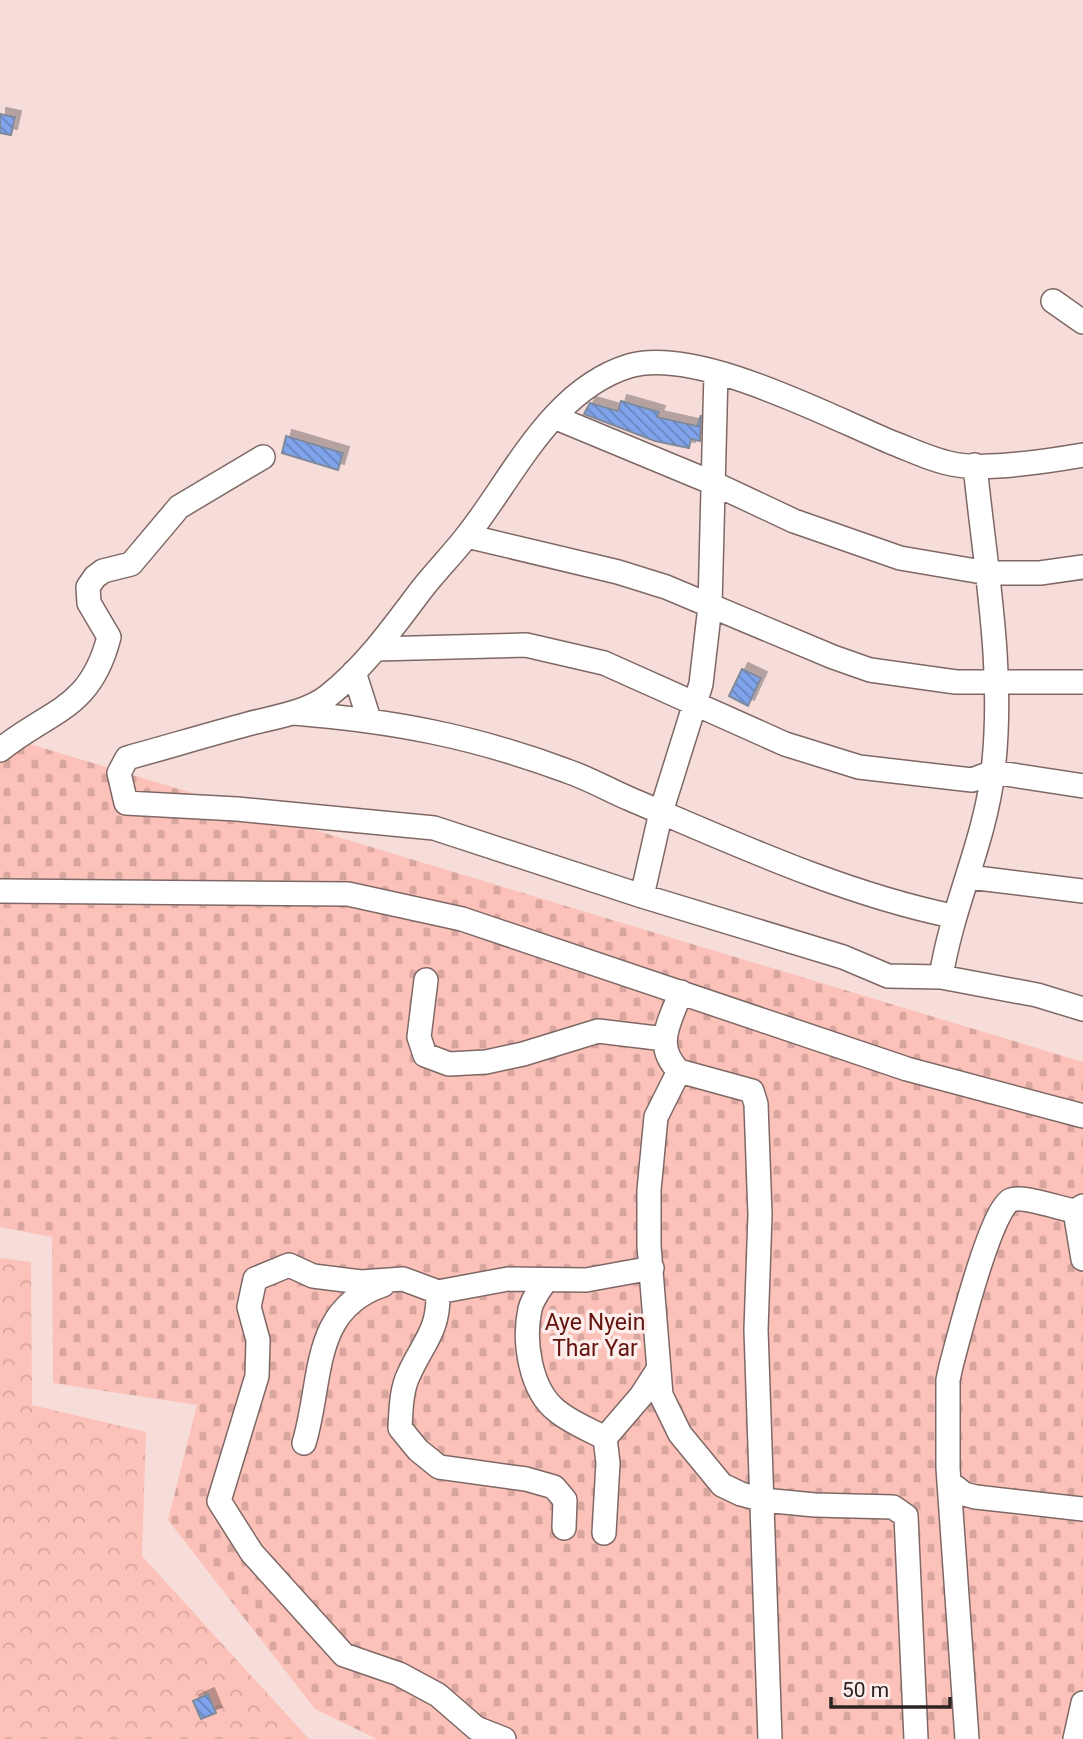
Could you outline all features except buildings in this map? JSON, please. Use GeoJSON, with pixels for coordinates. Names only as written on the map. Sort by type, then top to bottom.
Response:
{"type":"FeatureCollection","features":[{"type":"Feature","properties":{"kind":"street"},"geometry":{"type":"LineString","coordinates":[[1053,301],[1083,322]]}},
{"type":"Feature","properties":{"kind":"street"},"geometry":{"type":"LineString","coordinates":[[1083,455],[1043,462],[959,466],[928,457],[775,394],[716,373],[678,362],[655,361],[630,366],[608,374],[580,392],[554,417],[467,536],[424,586],[377,649],[326,698],[292,713],[127,758],[119,773],[126,803],[237,809],[434,828],[642,896],[843,957],[888,975],[942,976],[1037,995],[1083,1009]]}},
{"type":"Feature","properties":{"kind":"street"},"geometry":{"type":"LineString","coordinates":[[642,896],[661,812],[696,706],[710,606],[716,373]]}},
{"type":"Feature","properties":{"kind":"street"},"geometry":{"type":"LineString","coordinates":[[554,417],[713,483],[794,521],[900,558],[988,573],[1040,573],[1083,568]]}},
{"type":"Feature","properties":{"kind":"street"},"geometry":{"type":"LineString","coordinates":[[0,750],[71,705],[86,690],[97,671],[109,637],[89,603],[88,587],[95,577],[103,571],[131,564],[179,507],[263,457]]}},
{"type":"Feature","properties":{"kind":"street"},"geometry":{"type":"LineString","coordinates":[[942,976],[952,916],[969,877],[993,772],[997,647],[975,465]]}},
{"type":"Feature","properties":{"kind":"street"},"geometry":{"type":"LineString","coordinates":[[467,536],[618,572],[666,587],[870,670],[956,682],[1083,682]]}},
{"type":"Feature","properties":{"kind":"street"},"geometry":{"type":"LineString","coordinates":[[377,649],[526,645],[604,663],[785,744],[859,767],[972,780],[993,772],[1083,786]]}},
{"type":"Feature","properties":{"kind":"street"},"geometry":{"type":"LineString","coordinates":[[354,672],[369,719]]}},
{"type":"Feature","properties":{"kind":"street"},"geometry":{"type":"LineString","coordinates":[[292,713],[369,719],[458,735],[569,771],[661,812],[901,906],[952,916]]}},
{"type":"Feature","properties":{"kind":"street"},"geometry":{"type":"LineString","coordinates":[[969,877],[1083,891]]}},
{"type":"Feature","properties":{"kind":"street"},"geometry":{"type":"LineString","coordinates":[[0,891],[348,894],[462,919],[907,1069],[1083,1116]]}},
{"type":"Feature","properties":{"kind":"street"},"geometry":{"type":"LineString","coordinates":[[426,980],[419,1037],[425,1055],[449,1064],[523,1054],[598,1031],[665,1039]]}},
{"type":"Feature","properties":{"kind":"street"},"geometry":{"type":"LineString","coordinates":[[681,992],[665,1039],[664,1052],[679,1071],[752,1091],[756,1104],[760,1215],[756,1330],[770,1739]]}},
{"type":"Feature","properties":{"kind":"street"},"geometry":{"type":"LineString","coordinates":[[679,1071],[656,1117],[649,1190],[661,1395],[680,1434],[704,1467],[722,1485],[762,1500],[815,1506],[871,1504],[893,1507],[906,1516],[916,1739]]}},
{"type":"Feature","properties":{"kind":"street"},"geometry":{"type":"LineString","coordinates":[[967,1739],[948,1482],[948,1380],[979,1266],[1002,1209],[1009,1200],[1019,1198],[1079,1208],[1083,1259]]}},
{"type":"Feature","properties":{"kind":"street"},"geometry":{"type":"LineString","coordinates":[[504,1739],[476,1728],[438,1695],[400,1674],[344,1655],[252,1553],[219,1501],[257,1376],[258,1340],[249,1307],[255,1279],[289,1265],[313,1276],[361,1282],[403,1279],[438,1292],[508,1279],[586,1280],[652,1268]]}},
{"type":"Feature","properties":{"kind":"street"},"geometry":{"type":"LineString","coordinates":[[304,1443],[313,1414],[329,1328],[362,1292],[403,1279]]}},
{"type":"Feature","properties":{"kind":"street"},"geometry":{"type":"LineString","coordinates":[[546,1280],[530,1307],[528,1336],[533,1370],[541,1393],[557,1411],[605,1438]]}},
{"type":"Feature","properties":{"kind":"street"},"geometry":{"type":"LineString","coordinates":[[438,1292],[439,1317],[407,1376],[400,1428],[418,1450],[439,1467],[526,1479],[554,1487],[565,1500],[564,1528]]}},
{"type":"Feature","properties":{"kind":"street"},"geometry":{"type":"LineString","coordinates":[[604,1533],[608,1463],[605,1438],[641,1396],[659,1368]]}},
{"type":"Feature","properties":{"kind":"street"},"geometry":{"type":"LineString","coordinates":[[948,1482],[964,1494],[976,1497],[1083,1509]]}},
{"type":"Feature","properties":{"kind":"street"},"geometry":{"type":"LineString","coordinates":[[1075,1739],[1083,1703]]}},
{"type":"Feature","properties":{"kind":"green space","name":"Aye Nyein Thar Yar"},"geometry":{"type":"Polygon","coordinates":[[[0,735],[1083,1062],[1083,1739],[377,1739],[315,1709],[168,1520],[197,1405],[53,1383],[52,1237],[0,1227],[0,735]]]}},
{"type":"Feature","properties":{"kind":"green space"},"geometry":{"type":"Polygon","coordinates":[[[0,1258],[31,1262],[32,1405],[146,1432],[142,1556],[309,1739],[0,1739],[0,1258]]]}}]}
